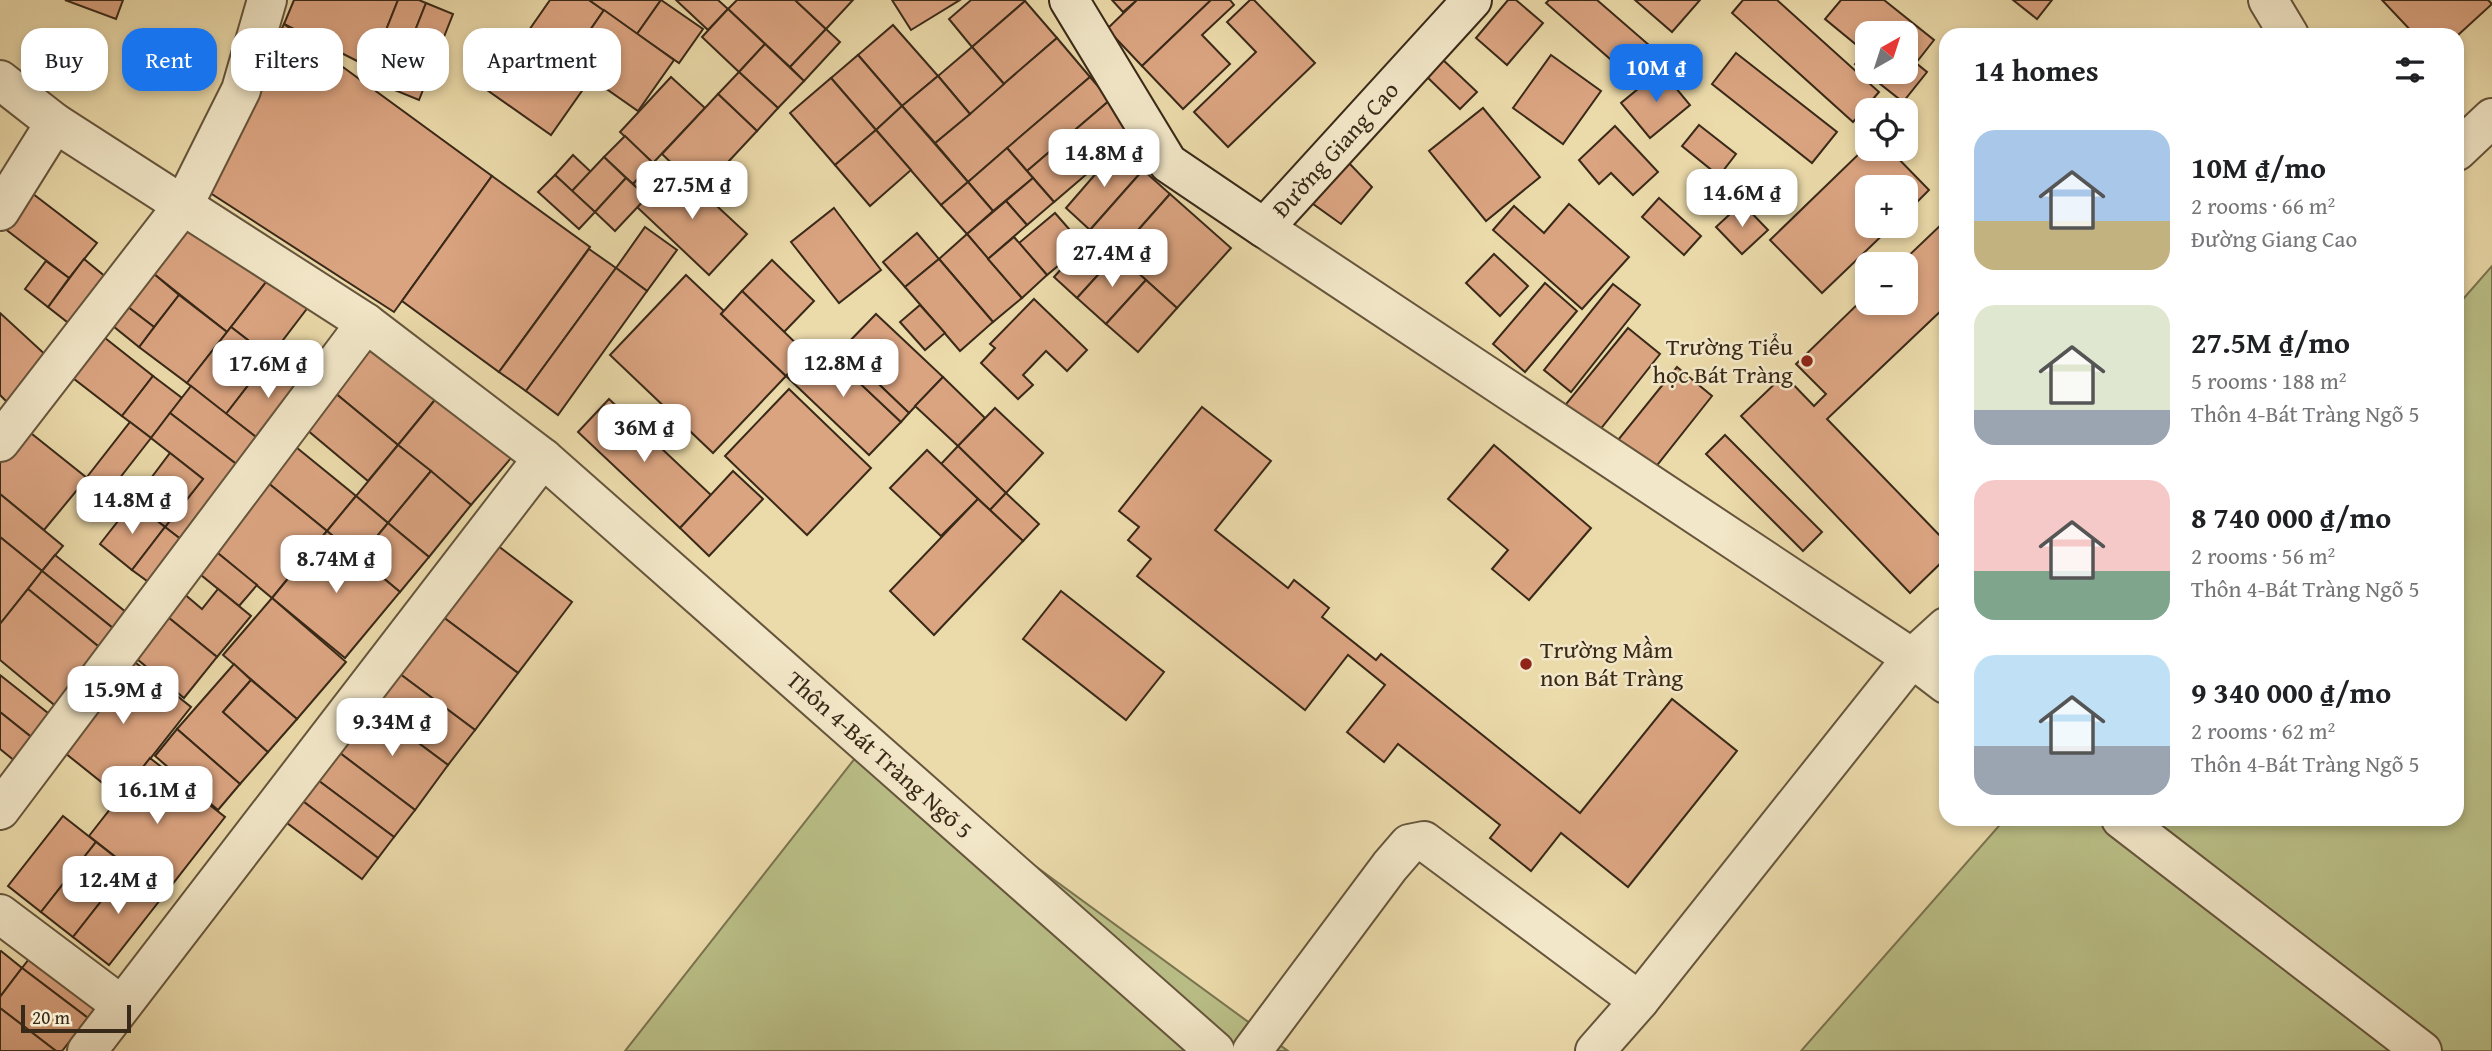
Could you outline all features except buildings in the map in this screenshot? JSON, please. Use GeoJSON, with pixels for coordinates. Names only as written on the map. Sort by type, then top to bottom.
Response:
{"type":"FeatureCollection","features":[{"type":"Feature","properties":{"kind":"street"},"geometry":{"type":"LineString","coordinates":[[0,442],[184,204],[241,90],[267,0]]}},
{"type":"Feature","properties":{"kind":"street","name":"Đường Giang Cao"},"geometry":{"type":"LineString","coordinates":[[1069,0],[1168,163],[1264,228],[1472,0]]}},
{"type":"Feature","properties":{"kind":"street"},"geometry":{"type":"LineString","coordinates":[[2268,0],[2285,28]]}},
{"type":"Feature","properties":{"kind":"street","name":"Thôn 4-Bát Tràng Ngõ 5"},"geometry":{"type":"LineString","coordinates":[[0,80],[55,123],[366,323],[543,458],[1216,1051]]}},
{"type":"Feature","properties":{"kind":"street"},"geometry":{"type":"LineString","coordinates":[[2464,144],[2492,118]]}},
{"type":"Feature","properties":{"kind":"street"},"geometry":{"type":"LineString","coordinates":[[0,211],[55,123]]}},
{"type":"Feature","properties":{"kind":"street"},"geometry":{"type":"LineString","coordinates":[[1264,228],[1912,658],[1939,679]]}},
{"type":"Feature","properties":{"kind":"street"},"geometry":{"type":"LineString","coordinates":[[0,810],[366,323]]}},
{"type":"Feature","properties":{"kind":"street"},"geometry":{"type":"LineString","coordinates":[[87,1051],[543,458]]}},
{"type":"Feature","properties":{"kind":"street"},"geometry":{"type":"LineString","coordinates":[[1595,1051],[1639,1001],[1912,658],[1939,633]]}},
{"type":"Feature","properties":{"kind":"street"},"geometry":{"type":"LineString","coordinates":[[2130,826],[2422,1051]]}},
{"type":"Feature","properties":{"kind":"street"},"geometry":{"type":"LineString","coordinates":[[1252,1051],[1390,866],[1409,844],[1424,841],[1639,1001]]}},
{"type":"Feature","properties":{"kind":"street"},"geometry":{"type":"LineString","coordinates":[[0,914],[121,1005]]}},
{"type":"Feature","properties":{"kind":"green space"},"geometry":{"type":"Polygon","coordinates":[[[2492,266],[2492,1051],[1801,1051],[1999,826],[2464,826],[2464,298],[2492,266]]]}},
{"type":"Feature","properties":{"kind":"green space"},"geometry":{"type":"Polygon","coordinates":[[[867,743],[1288,1051],[625,1051],[867,743]]]}},
{"type":"Feature","properties":{"kind":"place","name":"Trường Tiểu học Bát Tràng"},"geometry":{"type":"Point","coordinates":[1807,361]}},
{"type":"Feature","properties":{"kind":"place","name":"Trường Mầm non Bát Tràng"},"geometry":{"type":"Point","coordinates":[1526,664]}}]}
